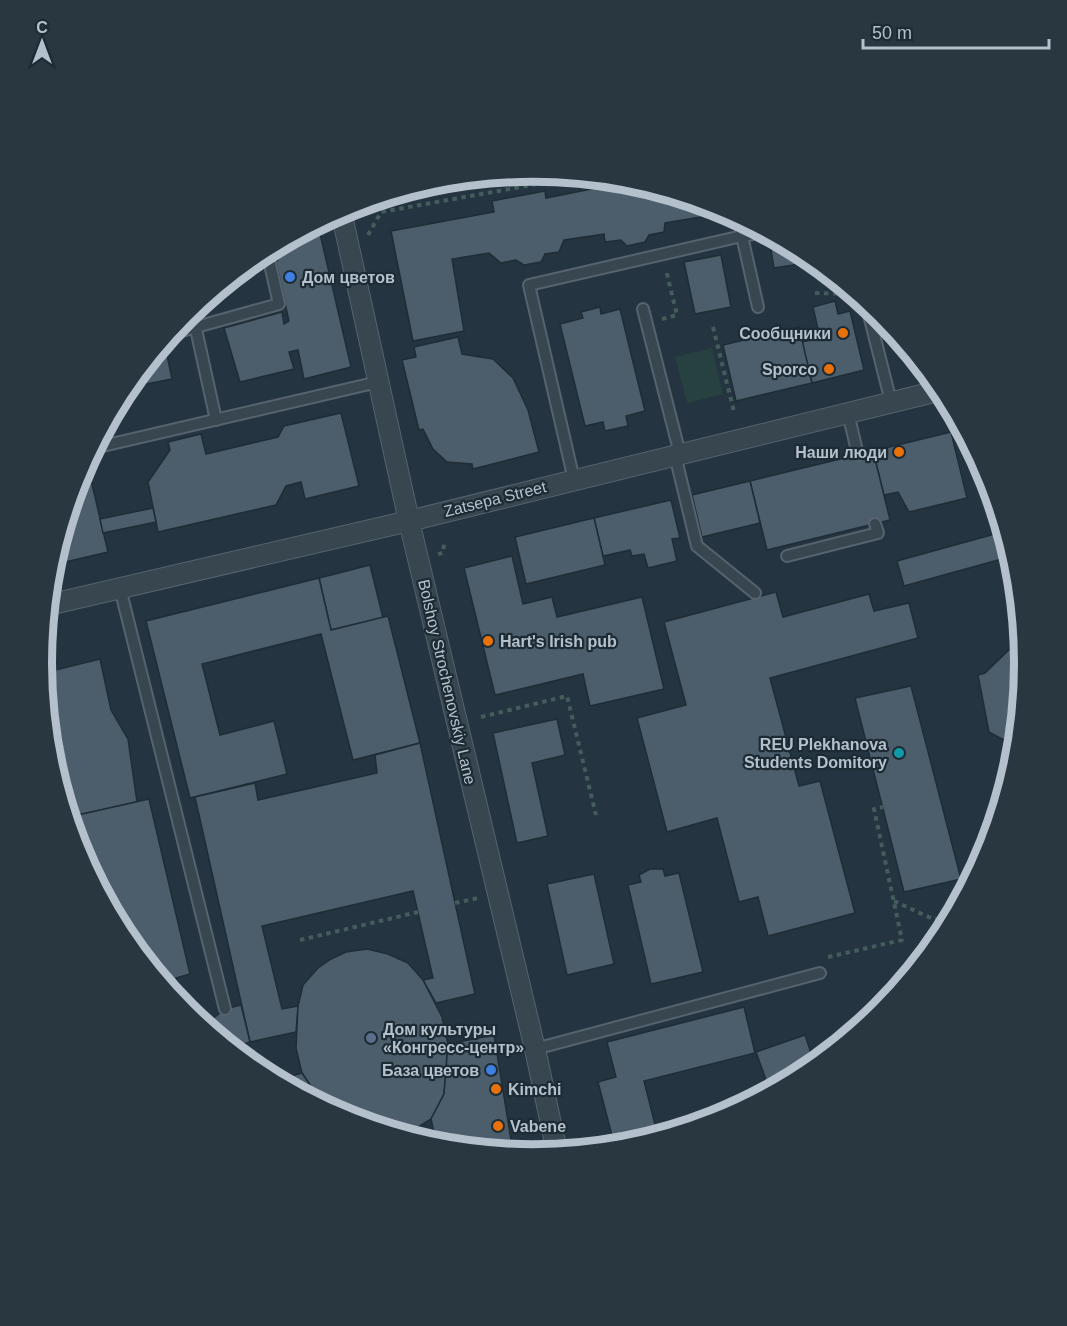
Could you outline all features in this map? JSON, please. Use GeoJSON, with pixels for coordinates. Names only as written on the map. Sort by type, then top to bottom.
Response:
{"type":"FeatureCollection","features":[{"type":"Feature","properties":{"kind":"street","name":"Bolshoy Strochenovskiy Lane"},"geometry":{"type":"LineString","coordinates":[[343,222],[409,521],[535,1049],[555,1143]]}},
{"type":"Feature","properties":{"kind":"street","name":"Zatsepa Street"},"geometry":{"type":"LineString","coordinates":[[57,603],[409,521],[931,393]]}},
{"type":"Feature","properties":{"kind":"lane"},"geometry":{"type":"LineString","coordinates":[[741,230],[758,307]]}},
{"type":"Feature","properties":{"kind":"lane"},"geometry":{"type":"LineString","coordinates":[[574,480],[529,285],[751,234]]}},
{"type":"Feature","properties":{"kind":"lane"},"geometry":{"type":"LineString","coordinates":[[186,331],[279,304],[269,261]]}},
{"type":"Feature","properties":{"kind":"lane"},"geometry":{"type":"LineString","coordinates":[[643,309],[697,546],[754,593]]}},
{"type":"Feature","properties":{"kind":"lane"},"geometry":{"type":"LineString","coordinates":[[870,319],[891,402]]}},
{"type":"Feature","properties":{"kind":"lane"},"geometry":{"type":"LineString","coordinates":[[194,322],[216,420]]}},
{"type":"Feature","properties":{"kind":"lane"},"geometry":{"type":"LineString","coordinates":[[107,440],[216,420],[378,382]]}},
{"type":"Feature","properties":{"kind":"lane"},"geometry":{"type":"LineString","coordinates":[[848,413],[858,455]]}},
{"type":"Feature","properties":{"kind":"lane"},"geometry":{"type":"LineString","coordinates":[[787,556],[878,533],[875,524]]}},
{"type":"Feature","properties":{"kind":"lane"},"geometry":{"type":"LineString","coordinates":[[120,588],[225,1008]]}},
{"type":"Feature","properties":{"kind":"lane"},"geometry":{"type":"LineString","coordinates":[[535,1049],[820,973]]}},
{"type":"Feature","properties":{"kind":"path"},"geometry":{"type":"LineString","coordinates":[[363,236],[368,235],[381,213],[547,182]]}},
{"type":"Feature","properties":{"kind":"path"},"geometry":{"type":"LineString","coordinates":[[647,322],[677,315],[662,255]]}},
{"type":"Feature","properties":{"kind":"path"},"geometry":{"type":"LineString","coordinates":[[815,293],[842,294]]}},
{"type":"Feature","properties":{"kind":"path"},"geometry":{"type":"LineString","coordinates":[[713,327],[734,412]]}},
{"type":"Feature","properties":{"kind":"path"},"geometry":{"type":"LineString","coordinates":[[436,555],[442,553],[444,544]]}},
{"type":"Feature","properties":{"kind":"path"},"geometry":{"type":"LineString","coordinates":[[481,717],[567,696],[596,815]]}},
{"type":"Feature","properties":{"kind":"path"},"geometry":{"type":"LineString","coordinates":[[817,960],[902,940],[874,810],[883,807]]}},
{"type":"Feature","properties":{"kind":"path"},"geometry":{"type":"LineString","coordinates":[[455,903],[479,897]]}},
{"type":"Feature","properties":{"kind":"path"},"geometry":{"type":"LineString","coordinates":[[894,901],[933,919],[940,919]]}},
{"type":"Feature","properties":{"kind":"path"},"geometry":{"type":"LineString","coordinates":[[300,940],[418,912]]}},
{"type":"Feature","properties":{"kind":"green space"},"geometry":{"type":"Polygon","coordinates":[[[712,348],[723,394],[687,403],[675,357],[712,348]]]}},
{"type":"Feature","properties":{"kind":"building"},"geometry":{"type":"Polygon","coordinates":[[[597,186],[658,198],[709,216],[665,223],[664,232],[649,235],[645,242],[627,246],[621,240],[605,242],[604,234],[564,240],[559,252],[545,254],[541,262],[524,265],[516,260],[501,263],[489,253],[452,259],[464,331],[413,341],[391,231],[494,212],[492,201],[545,191],[546,198],[597,188],[597,186]]]}},
{"type":"Feature","properties":{"kind":"building"},"geometry":{"type":"Polygon","coordinates":[[[320,233],[351,367],[304,379],[298,350],[289,352],[294,369],[240,382],[224,328],[282,312],[284,324],[289,321],[276,262],[284,252],[320,233]]]}},
{"type":"Feature","properties":{"kind":"building"},"geometry":{"type":"Polygon","coordinates":[[[770,244],[800,262],[800,264],[774,268],[770,244]]]}},
{"type":"Feature","properties":{"kind":"building"},"geometry":{"type":"Polygon","coordinates":[[[721,255],[731,307],[695,314],[684,262],[721,255]]]}},
{"type":"Feature","properties":{"kind":"building"},"geometry":{"type":"Polygon","coordinates":[[[835,301],[838,314],[850,311],[864,370],[812,383],[802,342],[820,338],[813,307],[835,301]]]}},
{"type":"Feature","properties":{"kind":"building"},"geometry":{"type":"Polygon","coordinates":[[[600,307],[601,314],[620,309],[645,411],[626,416],[628,426],[605,431],[603,422],[585,426],[560,324],[583,318],[581,312],[600,307]]]}},
{"type":"Feature","properties":{"kind":"building"},"geometry":{"type":"Polygon","coordinates":[[[799,327],[812,383],[736,401],[723,345],[799,327]]]}},
{"type":"Feature","properties":{"kind":"building"},"geometry":{"type":"Polygon","coordinates":[[[458,337],[462,354],[493,359],[513,378],[528,410],[539,452],[473,469],[472,464],[447,462],[433,449],[423,429],[419,430],[402,360],[416,357],[414,347],[458,337]]]}},
{"type":"Feature","properties":{"kind":"building"},"geometry":{"type":"Polygon","coordinates":[[[167,355],[172,379],[142,385],[152,370],[167,355]]]}},
{"type":"Feature","properties":{"kind":"building"},"geometry":{"type":"Polygon","coordinates":[[[341,413],[359,486],[305,499],[301,482],[286,486],[276,505],[158,532],[148,482],[170,450],[168,442],[201,434],[206,454],[278,437],[284,426],[341,413]]]}},
{"type":"Feature","properties":{"kind":"building"},"geometry":{"type":"Polygon","coordinates":[[[951,432],[967,498],[909,512],[898,492],[884,495],[873,451],[951,432]]]}},
{"type":"Feature","properties":{"kind":"building"},"geometry":{"type":"Polygon","coordinates":[[[873,451],[890,520],[767,550],[750,481],[873,451]]]}},
{"type":"Feature","properties":{"kind":"building"},"geometry":{"type":"Polygon","coordinates":[[[91,480],[108,552],[64,562],[78,508],[88,481],[91,480]]]}},
{"type":"Feature","properties":{"kind":"building"},"geometry":{"type":"Polygon","coordinates":[[[750,481],[760,523],[702,537],[692,495],[750,481]]]}},
{"type":"Feature","properties":{"kind":"building"},"geometry":{"type":"Polygon","coordinates":[[[671,500],[680,538],[672,539],[677,561],[648,568],[644,554],[632,556],[630,550],[603,556],[594,518],[671,500]]]}},
{"type":"Feature","properties":{"kind":"building"},"geometry":{"type":"Polygon","coordinates":[[[153,508],[156,522],[103,533],[100,519],[153,508]]]}},
{"type":"Feature","properties":{"kind":"building"},"geometry":{"type":"Polygon","coordinates":[[[594,518],[605,565],[526,584],[515,537],[594,518]]]}},
{"type":"Feature","properties":{"kind":"building"},"geometry":{"type":"Polygon","coordinates":[[[996,534],[1003,559],[904,586],[897,561],[996,534]]]}},
{"type":"Feature","properties":{"kind":"building"},"geometry":{"type":"Polygon","coordinates":[[[512,556],[523,604],[552,597],[557,617],[642,597],[664,689],[590,706],[583,674],[495,695],[464,568],[512,556]]]}},
{"type":"Feature","properties":{"kind":"building"},"geometry":{"type":"Polygon","coordinates":[[[370,565],[383,618],[331,630],[319,578],[370,565]]]}},
{"type":"Feature","properties":{"kind":"building"},"geometry":{"type":"Polygon","coordinates":[[[319,578],[331,630],[388,616],[420,743],[353,760],[321,634],[202,664],[220,735],[274,721],[287,774],[190,798],[146,621],[319,578]]]}},
{"type":"Feature","properties":{"kind":"building"},"geometry":{"type":"Polygon","coordinates":[[[776,592],[783,617],[869,594],[874,611],[909,603],[918,638],[770,678],[799,786],[820,781],[855,913],[768,936],[758,897],[739,902],[717,818],[667,832],[637,718],[686,705],[664,622],[776,592]]]}},
{"type":"Feature","properties":{"kind":"building"},"geometry":{"type":"Polygon","coordinates":[[[1013,645],[1014,678],[1011,680],[1013,694],[1007,742],[989,732],[978,675],[985,673],[1013,645]]]}},
{"type":"Feature","properties":{"kind":"building"},"geometry":{"type":"Polygon","coordinates":[[[100,659],[111,710],[128,739],[137,802],[77,815],[62,757],[52,671],[100,659]]]}},
{"type":"Feature","properties":{"kind":"building","name":"REU Plekhanova Students Domitory"},"geometry":{"type":"Polygon","coordinates":[[[911,686],[961,879],[904,892],[855,698],[911,686]]]}},
{"type":"Feature","properties":{"kind":"building"},"geometry":{"type":"Polygon","coordinates":[[[557,719],[565,755],[532,763],[548,836],[517,843],[493,733],[557,719]]]}},
{"type":"Feature","properties":{"kind":"building"},"geometry":{"type":"Polygon","coordinates":[[[420,743],[475,994],[436,1003],[423,980],[433,978],[413,891],[262,926],[282,1009],[298,1006],[296,1032],[250,1042],[195,797],[255,783],[258,800],[377,773],[375,755],[420,743]]]}},
{"type":"Feature","properties":{"kind":"building"},"geometry":{"type":"Polygon","coordinates":[[[149,799],[190,974],[176,978],[178,987],[152,956],[117,904],[89,847],[77,815],[149,799]]]}},
{"type":"Feature","properties":{"kind":"building"},"geometry":{"type":"Polygon","coordinates":[[[650,869],[663,869],[665,876],[679,873],[703,972],[651,984],[628,885],[641,882],[639,875],[650,869]]]}},
{"type":"Feature","properties":{"kind":"building"},"geometry":{"type":"Polygon","coordinates":[[[594,874],[614,964],[567,975],[547,884],[594,874]]]}},
{"type":"Feature","properties":{"kind":"building","name":"Дом культуры «Конгресс-центр»"},"geometry":{"type":"Polygon","coordinates":[[[367,949],[388,954],[408,963],[423,980],[442,1017],[448,1044],[444,1094],[431,1119],[415,1129],[349,1107],[321,1094],[314,1090],[302,1073],[296,1048],[298,1006],[303,985],[318,968],[346,952],[367,949]]]}},
{"type":"Feature","properties":{"kind":"building"},"geometry":{"type":"Polygon","coordinates":[[[241,1005],[250,1042],[241,1045],[211,1020],[225,1009],[241,1005]]]}},
{"type":"Feature","properties":{"kind":"building"},"geometry":{"type":"Polygon","coordinates":[[[744,1007],[755,1053],[644,1081],[656,1128],[612,1137],[598,1082],[616,1077],[607,1042],[744,1007]]]}},
{"type":"Feature","properties":{"kind":"building"},"geometry":{"type":"Polygon","coordinates":[[[494,1035],[512,1143],[434,1134],[431,1119],[444,1094],[448,1044],[494,1035]]]}},
{"type":"Feature","properties":{"kind":"building"},"geometry":{"type":"Polygon","coordinates":[[[805,1035],[812,1055],[767,1083],[756,1052],[805,1035]]]}},
{"type":"Feature","properties":{"kind":"building"},"geometry":{"type":"Polygon","coordinates":[[[302,1073],[314,1090],[293,1080],[288,1077],[302,1073]]]}},
{"type":"Feature","properties":{"kind":"place","name":"Дом цветов"},"geometry":{"type":"Point","coordinates":[290,277]}},
{"type":"Feature","properties":{"kind":"place","name":"Сообщники"},"geometry":{"type":"Point","coordinates":[843,333]}},
{"type":"Feature","properties":{"kind":"place","name":"Sporco"},"geometry":{"type":"Point","coordinates":[829,369]}},
{"type":"Feature","properties":{"kind":"place","name":"Наши люди"},"geometry":{"type":"Point","coordinates":[899,452]}},
{"type":"Feature","properties":{"kind":"place","name":"Hart's Irish pub"},"geometry":{"type":"Point","coordinates":[488,641]}},
{"type":"Feature","properties":{"kind":"place","name":"REU Plekhanova Students Domitory"},"geometry":{"type":"Point","coordinates":[899,753]}},
{"type":"Feature","properties":{"kind":"place","name":"Дом культуры «Конгресс-центр»"},"geometry":{"type":"Point","coordinates":[371,1038]}},
{"type":"Feature","properties":{"kind":"place","name":"База цветов"},"geometry":{"type":"Point","coordinates":[491,1070]}},
{"type":"Feature","properties":{"kind":"place","name":"Kimchi"},"geometry":{"type":"Point","coordinates":[496,1089]}},
{"type":"Feature","properties":{"kind":"place","name":"Vabene"},"geometry":{"type":"Point","coordinates":[498,1126]}}]}
